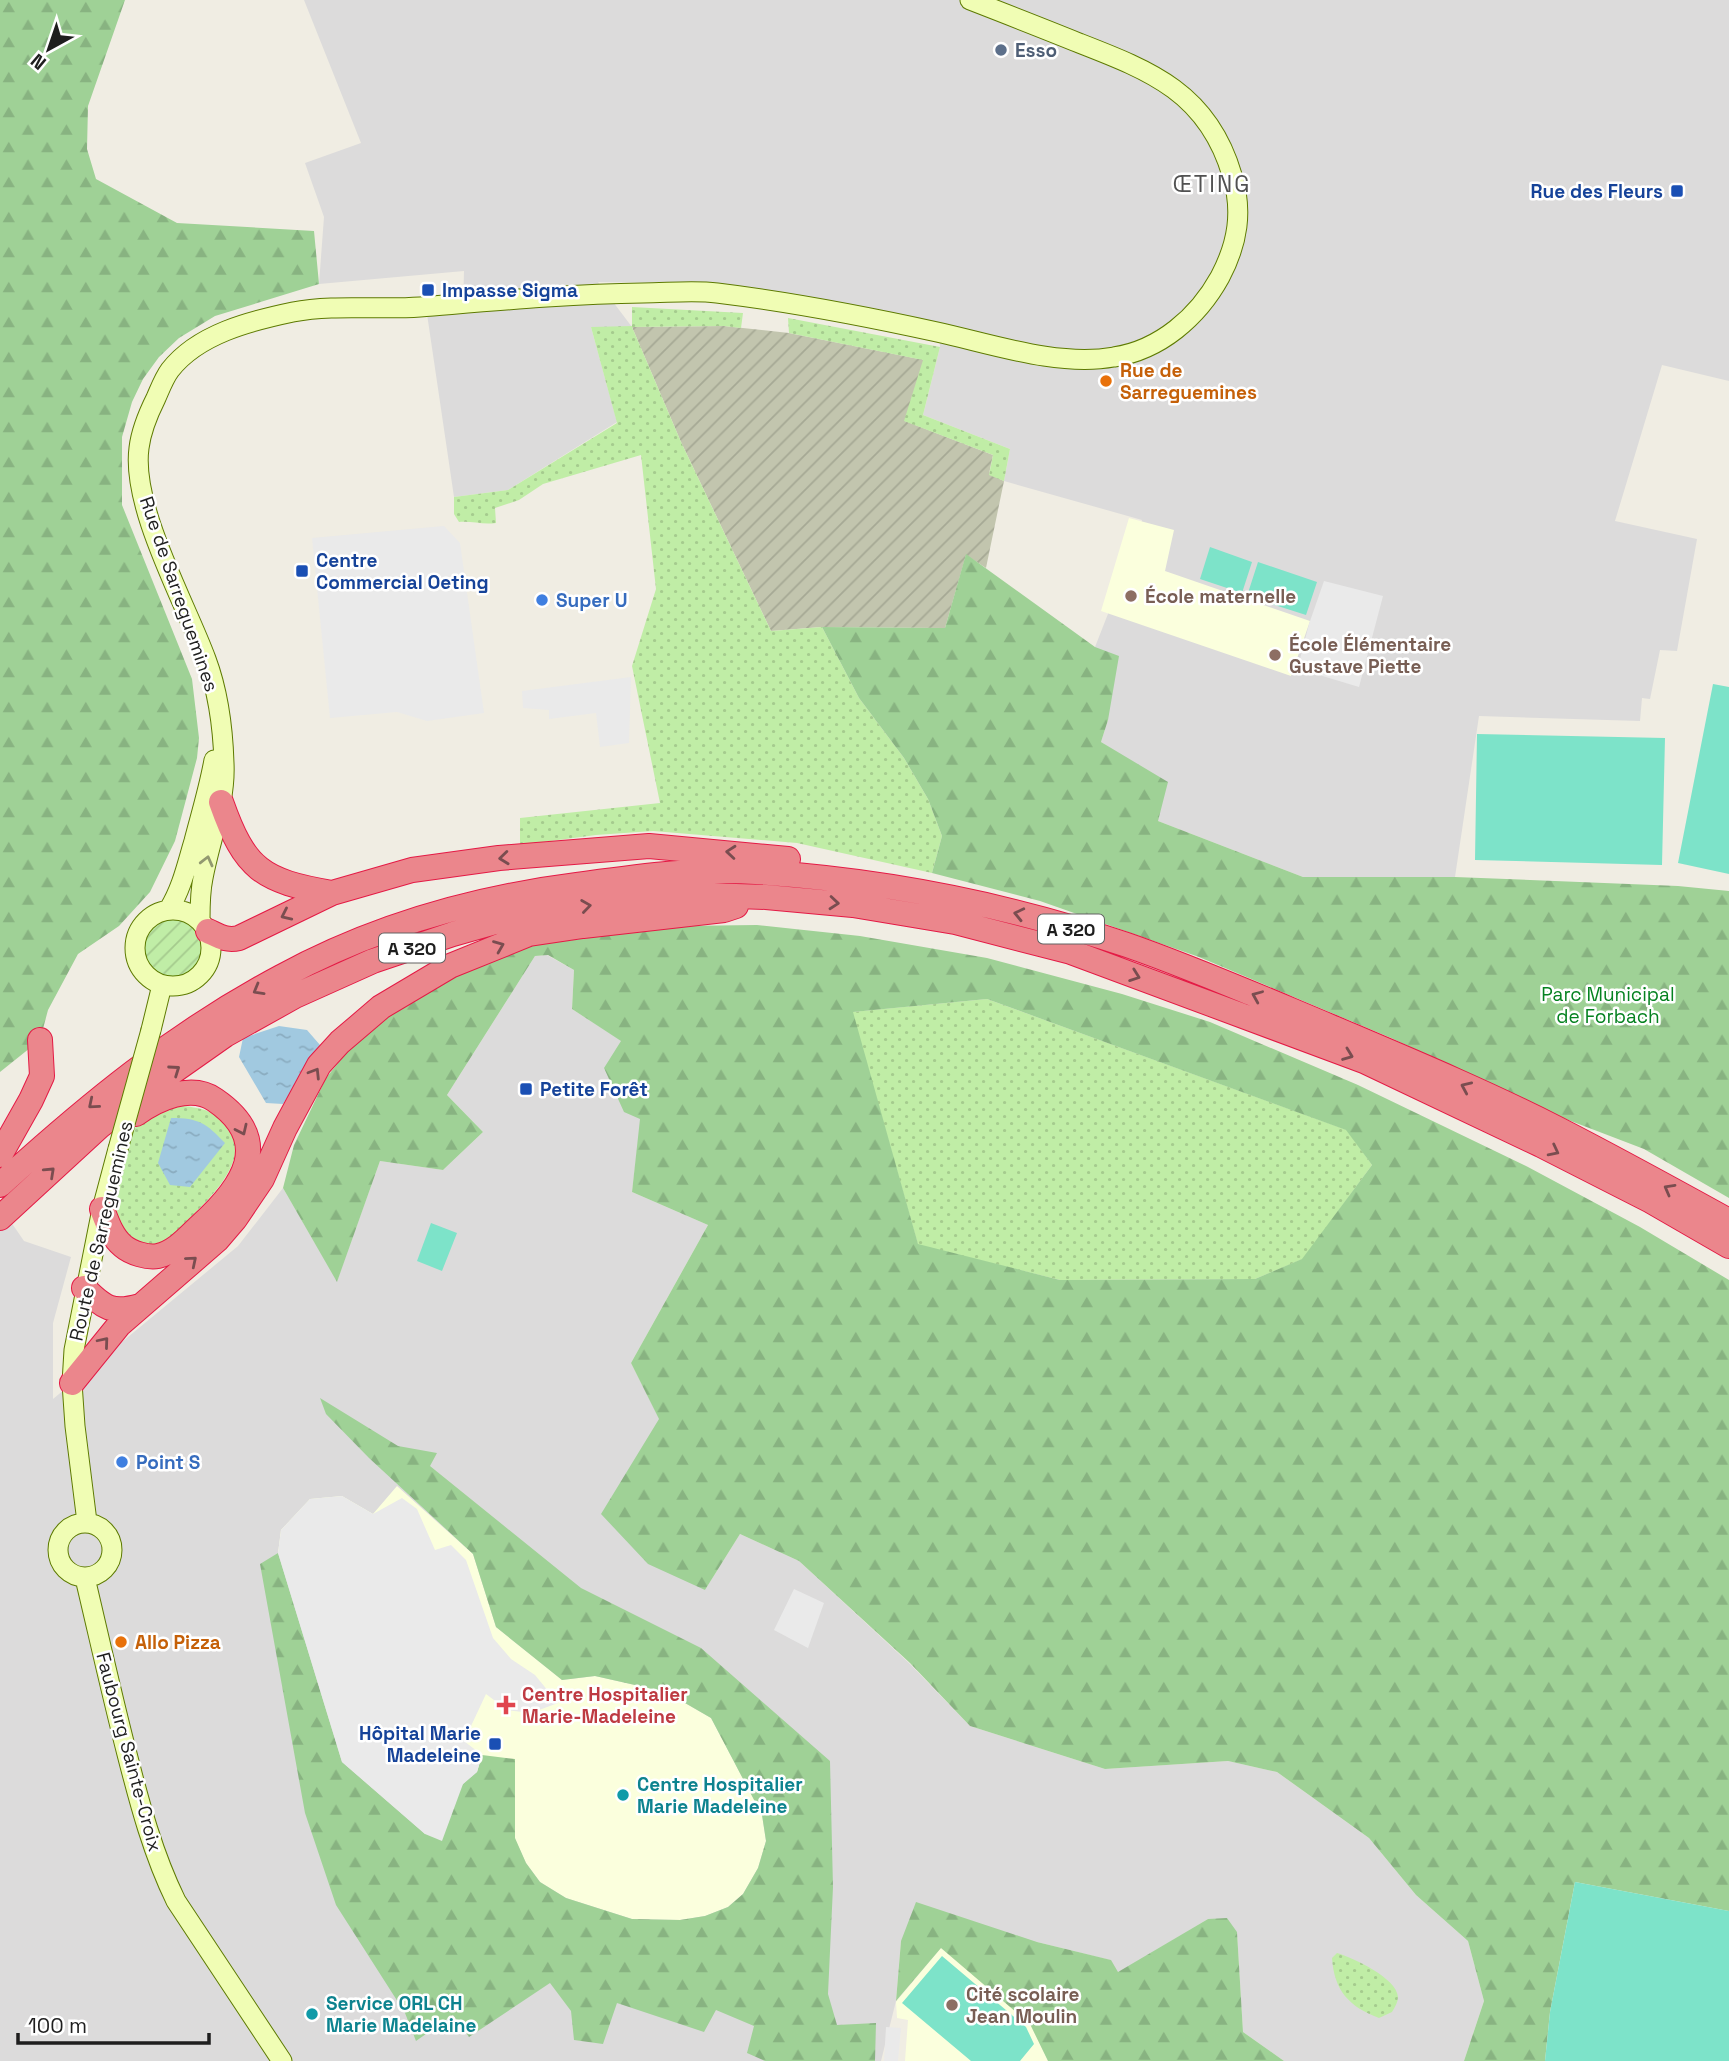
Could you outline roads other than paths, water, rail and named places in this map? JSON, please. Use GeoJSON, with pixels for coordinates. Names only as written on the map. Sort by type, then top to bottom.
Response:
{"type":"FeatureCollection","features":[{"type":"Feature","properties":{"kind":"highway"},"geometry":{"type":"LineString","coordinates":[[214,799],[242,850],[256,867],[290,886],[332,893]]}},
{"type":"Feature","properties":{"kind":"highway"},"geometry":{"type":"LineString","coordinates":[[204,925],[221,938],[231,940],[332,893],[412,870],[499,858],[649,846],[741,853],[883,872],[940,895]]}},
{"type":"Feature","properties":{"kind":"highway","name":"A 320"},"geometry":{"type":"LineString","coordinates":[[0,1185],[121,1080],[206,1019],[285,975],[363,939],[446,909],[516,893],[652,874],[754,872],[940,895],[1110,940],[1212,976],[1550,1125],[1729,1222]]}},
{"type":"Feature","properties":{"kind":"highway","name":"A 320"},"geometry":{"type":"LineString","coordinates":[[0,1218],[100,1126],[225,1035],[295,996],[373,961],[520,915],[654,897],[766,897],[853,905],[955,922],[1071,952],[1201,999],[1364,1061],[1627,1188],[1729,1246]]}},
{"type":"Feature","properties":{"kind":"highway"},"geometry":{"type":"LineString","coordinates":[[72,1383],[104,1341],[140,1306],[217,1240],[235,1219],[262,1179],[285,1128],[320,1065],[340,1042],[381,1007],[450,966],[529,934],[724,910],[766,897]]}},
{"type":"Feature","properties":{"kind":"highway"},"geometry":{"type":"LineString","coordinates":[[0,1155],[42,1076],[40,1040]]}},
{"type":"Feature","properties":{"kind":"highway"},"geometry":{"type":"LineString","coordinates":[[100,1126],[119,1125],[155,1101],[189,1093],[209,1096],[229,1110],[243,1128],[249,1150],[245,1171],[236,1189],[176,1248],[157,1256],[140,1255],[123,1247],[113,1234],[102,1209]]}},
{"type":"Feature","properties":{"kind":"highway"},"geometry":{"type":"LineString","coordinates":[[85,1288],[97,1302],[109,1308],[122,1311],[140,1306]]}},
{"type":"Feature","properties":{"kind":"main road","name":"Rue de Sarreguemines"},"geometry":{"type":"LineString","coordinates":[[214,799],[225,768],[208,665],[154,532],[144,502],[139,472],[139,447],[147,416],[169,371],[198,344],[238,326],[298,311],[421,306],[566,294],[711,292],[865,316],[1067,360],[1114,358],[1152,347],[1197,310],[1216,284],[1232,253],[1239,220],[1233,179],[1226,155],[1212,127],[1193,105],[1164,81],[1132,64],[970,0]]}},
{"type":"Feature","properties":{"kind":"main road"},"geometry":{"type":"LineString","coordinates":[[214,799],[202,879],[204,925],[211,943],[211,955],[198,977],[175,986],[162,985],[151,979],[137,961],[135,938],[148,918],[169,909],[177,897],[214,799]]}},
{"type":"Feature","properties":{"kind":"main road"},"geometry":{"type":"LineString","coordinates":[[169,909],[186,912],[204,925]]}},
{"type":"Feature","properties":{"kind":"main road","name":"Route de Sarreguemines"},"geometry":{"type":"LineString","coordinates":[[87,1522],[75,1426],[72,1383],[74,1350],[102,1209],[162,985]]}},
{"type":"Feature","properties":{"kind":"main road"},"geometry":{"type":"LineString","coordinates":[[87,1522],[99,1525],[112,1544],[111,1560],[101,1573],[85,1578],[72,1574],[62,1566],[57,1553],[59,1539],[70,1526],[87,1522]]}},
{"type":"Feature","properties":{"kind":"main road","name":"Faubourg Sainte-Croix"},"geometry":{"type":"LineString","coordinates":[[85,1578],[145,1827],[163,1873],[176,1900],[282,2061]]}},
{"type":"Feature","properties":{"kind":"water"},"geometry":{"type":"Polygon","coordinates":[[[279,1026],[307,1030],[320,1045],[283,1104],[266,1103],[239,1057],[243,1038],[279,1026]]]}},
{"type":"Feature","properties":{"kind":"water"},"geometry":{"type":"Polygon","coordinates":[[[171,1118],[201,1123],[225,1143],[190,1187],[170,1185],[158,1163],[171,1118]]]}},
{"type":"Feature","properties":{"kind":"place","name":"Esso"},"geometry":{"type":"Point","coordinates":[1001,50]}},
{"type":"Feature","properties":{"kind":"place","name":"Rue des Fleurs"},"geometry":{"type":"Point","coordinates":[1677,191]}},
{"type":"Feature","properties":{"kind":"place","name":"Impasse Sigma"},"geometry":{"type":"Point","coordinates":[428,290]}},
{"type":"Feature","properties":{"kind":"place","name":"Rue de Sarreguemines"},"geometry":{"type":"Point","coordinates":[1106,381]}},
{"type":"Feature","properties":{"kind":"place","name":"Centre Commercial Oeting"},"geometry":{"type":"Point","coordinates":[302,571]}},
{"type":"Feature","properties":{"kind":"place","name":"École maternelle"},"geometry":{"type":"Point","coordinates":[1131,596]}},
{"type":"Feature","properties":{"kind":"place","name":"Super U"},"geometry":{"type":"Point","coordinates":[542,600]}},
{"type":"Feature","properties":{"kind":"place","name":"École Élémentaire Gustave Piette"},"geometry":{"type":"Point","coordinates":[1275,655]}},
{"type":"Feature","properties":{"kind":"place","name":"Petite Forêt"},"geometry":{"type":"Point","coordinates":[526,1089]}},
{"type":"Feature","properties":{"kind":"place","name":"Point S"},"geometry":{"type":"Point","coordinates":[122,1462]}},
{"type":"Feature","properties":{"kind":"place","name":"Allo Pizza"},"geometry":{"type":"Point","coordinates":[121,1642]}},
{"type":"Feature","properties":{"kind":"place","name":"Centre Hospitalier Marie-Madeleine"},"geometry":{"type":"Point","coordinates":[506,1705]}},
{"type":"Feature","properties":{"kind":"place","name":"Hôpital Marie Madeleine"},"geometry":{"type":"Point","coordinates":[495,1744]}},
{"type":"Feature","properties":{"kind":"place","name":"Centre Hospitalier Marie Madeleine"},"geometry":{"type":"Point","coordinates":[623,1795]}},
{"type":"Feature","properties":{"kind":"place","name":"Cité scolaire Jean Moulin"},"geometry":{"type":"Point","coordinates":[952,2005]}},
{"type":"Feature","properties":{"kind":"place","name":"Service ORL CH Marie Madelaine"},"geometry":{"type":"Point","coordinates":[312,2014]}},
{"type":"Feature","properties":{"kind":"district","name":"ŒTING"},"geometry":{"type":"Point","coordinates":[1212,184]}},
{"type":"Feature","properties":{"kind":"park label","name":"Parc Municipal de Forbach"},"geometry":{"type":"Point","coordinates":[1608,1005]}}]}
